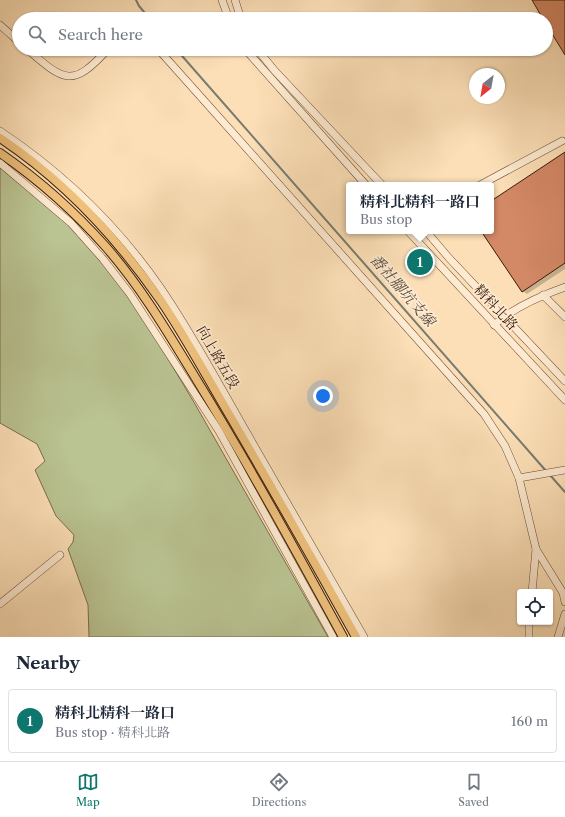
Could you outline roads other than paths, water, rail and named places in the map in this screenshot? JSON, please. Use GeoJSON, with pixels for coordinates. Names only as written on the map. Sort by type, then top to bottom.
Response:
{"type":"FeatureCollection","features":[{"type":"Feature","properties":{"kind":"main road","name":"向上路五段"},"geometry":{"type":"LineString","coordinates":[[0,138],[14,147],[62,187],[107,232],[160,301],[281,502],[356,637]]}},
{"type":"Feature","properties":{"kind":"main road","name":"向上路五段"},"geometry":{"type":"LineString","coordinates":[[0,153],[29,174],[58,199],[106,247],[141,294],[225,426],[343,637]]}},
{"type":"Feature","properties":{"kind":"street"},"geometry":{"type":"LineString","coordinates":[[222,0],[226,12]]}},
{"type":"Feature","properties":{"kind":"street"},"geometry":{"type":"LineString","coordinates":[[235,0],[239,12]]}},
{"type":"Feature","properties":{"kind":"street"},"geometry":{"type":"LineString","coordinates":[[0,25],[12,36]]}},
{"type":"Feature","properties":{"kind":"street"},"geometry":{"type":"LineString","coordinates":[[35,56],[57,74],[68,77],[79,76],[100,56]]}},
{"type":"Feature","properties":{"kind":"street"},"geometry":{"type":"LineString","coordinates":[[164,56],[484,414],[505,446],[519,478],[536,549],[532,589]]}},
{"type":"Feature","properties":{"kind":"street"},"geometry":{"type":"LineString","coordinates":[[251,56],[363,182]]}},
{"type":"Feature","properties":{"kind":"street"},"geometry":{"type":"LineString","coordinates":[[263,56],[379,182]]}},
{"type":"Feature","properties":{"kind":"street","name":"向上路五段"},"geometry":{"type":"LineString","coordinates":[[0,131],[24,147],[69,183],[101,213],[136,254],[160,286],[192,337],[364,637]]}},
{"type":"Feature","properties":{"kind":"street"},"geometry":{"type":"LineString","coordinates":[[486,182],[562,141]]}},
{"type":"Feature","properties":{"kind":"street"},"geometry":{"type":"LineString","coordinates":[[0,163],[71,222],[103,259],[130,294],[219,431],[333,637]]}},
{"type":"Feature","properties":{"kind":"street","name":"精科北路"},"geometry":{"type":"LineString","coordinates":[[411,234],[565,400]]}},
{"type":"Feature","properties":{"kind":"street","name":"精科北路"},"geometry":{"type":"LineString","coordinates":[[429,234],[449,258],[565,381]]}},
{"type":"Feature","properties":{"kind":"street"},"geometry":{"type":"LineString","coordinates":[[494,325],[504,316],[543,295],[565,287]]}},
{"type":"Feature","properties":{"kind":"street"},"geometry":{"type":"LineString","coordinates":[[543,295],[565,317]]}},
{"type":"Feature","properties":{"kind":"street"},"geometry":{"type":"LineString","coordinates":[[519,478],[565,470]]}},
{"type":"Feature","properties":{"kind":"street"},"geometry":{"type":"LineString","coordinates":[[536,549],[564,593],[565,602]]}},
{"type":"Feature","properties":{"kind":"street"},"geometry":{"type":"LineString","coordinates":[[0,604],[60,555]]}},
{"type":"Feature","properties":{"kind":"street"},"geometry":{"type":"LineString","coordinates":[[558,637],[565,614]]}},
{"type":"Feature","properties":{"kind":"street"},"geometry":{"type":"LineString","coordinates":[[528,625],[528,637]]}},
{"type":"Feature","properties":{"kind":"waterway","name":"番社腳坑支線"},"geometry":{"type":"LineString","coordinates":[[136,0],[144,12]]}},
{"type":"Feature","properties":{"kind":"waterway","name":"番社腳坑支線"},"geometry":{"type":"LineString","coordinates":[[182,56],[547,472]]}},
{"type":"Feature","properties":{"kind":"waterway","name":"番社腳坑支線"},"geometry":{"type":"LineString","coordinates":[[550,475],[565,492]]}},
{"type":"Feature","properties":{"kind":"place","name":"精科北精科一路口"},"geometry":{"type":"Point","coordinates":[420,262]}}]}
